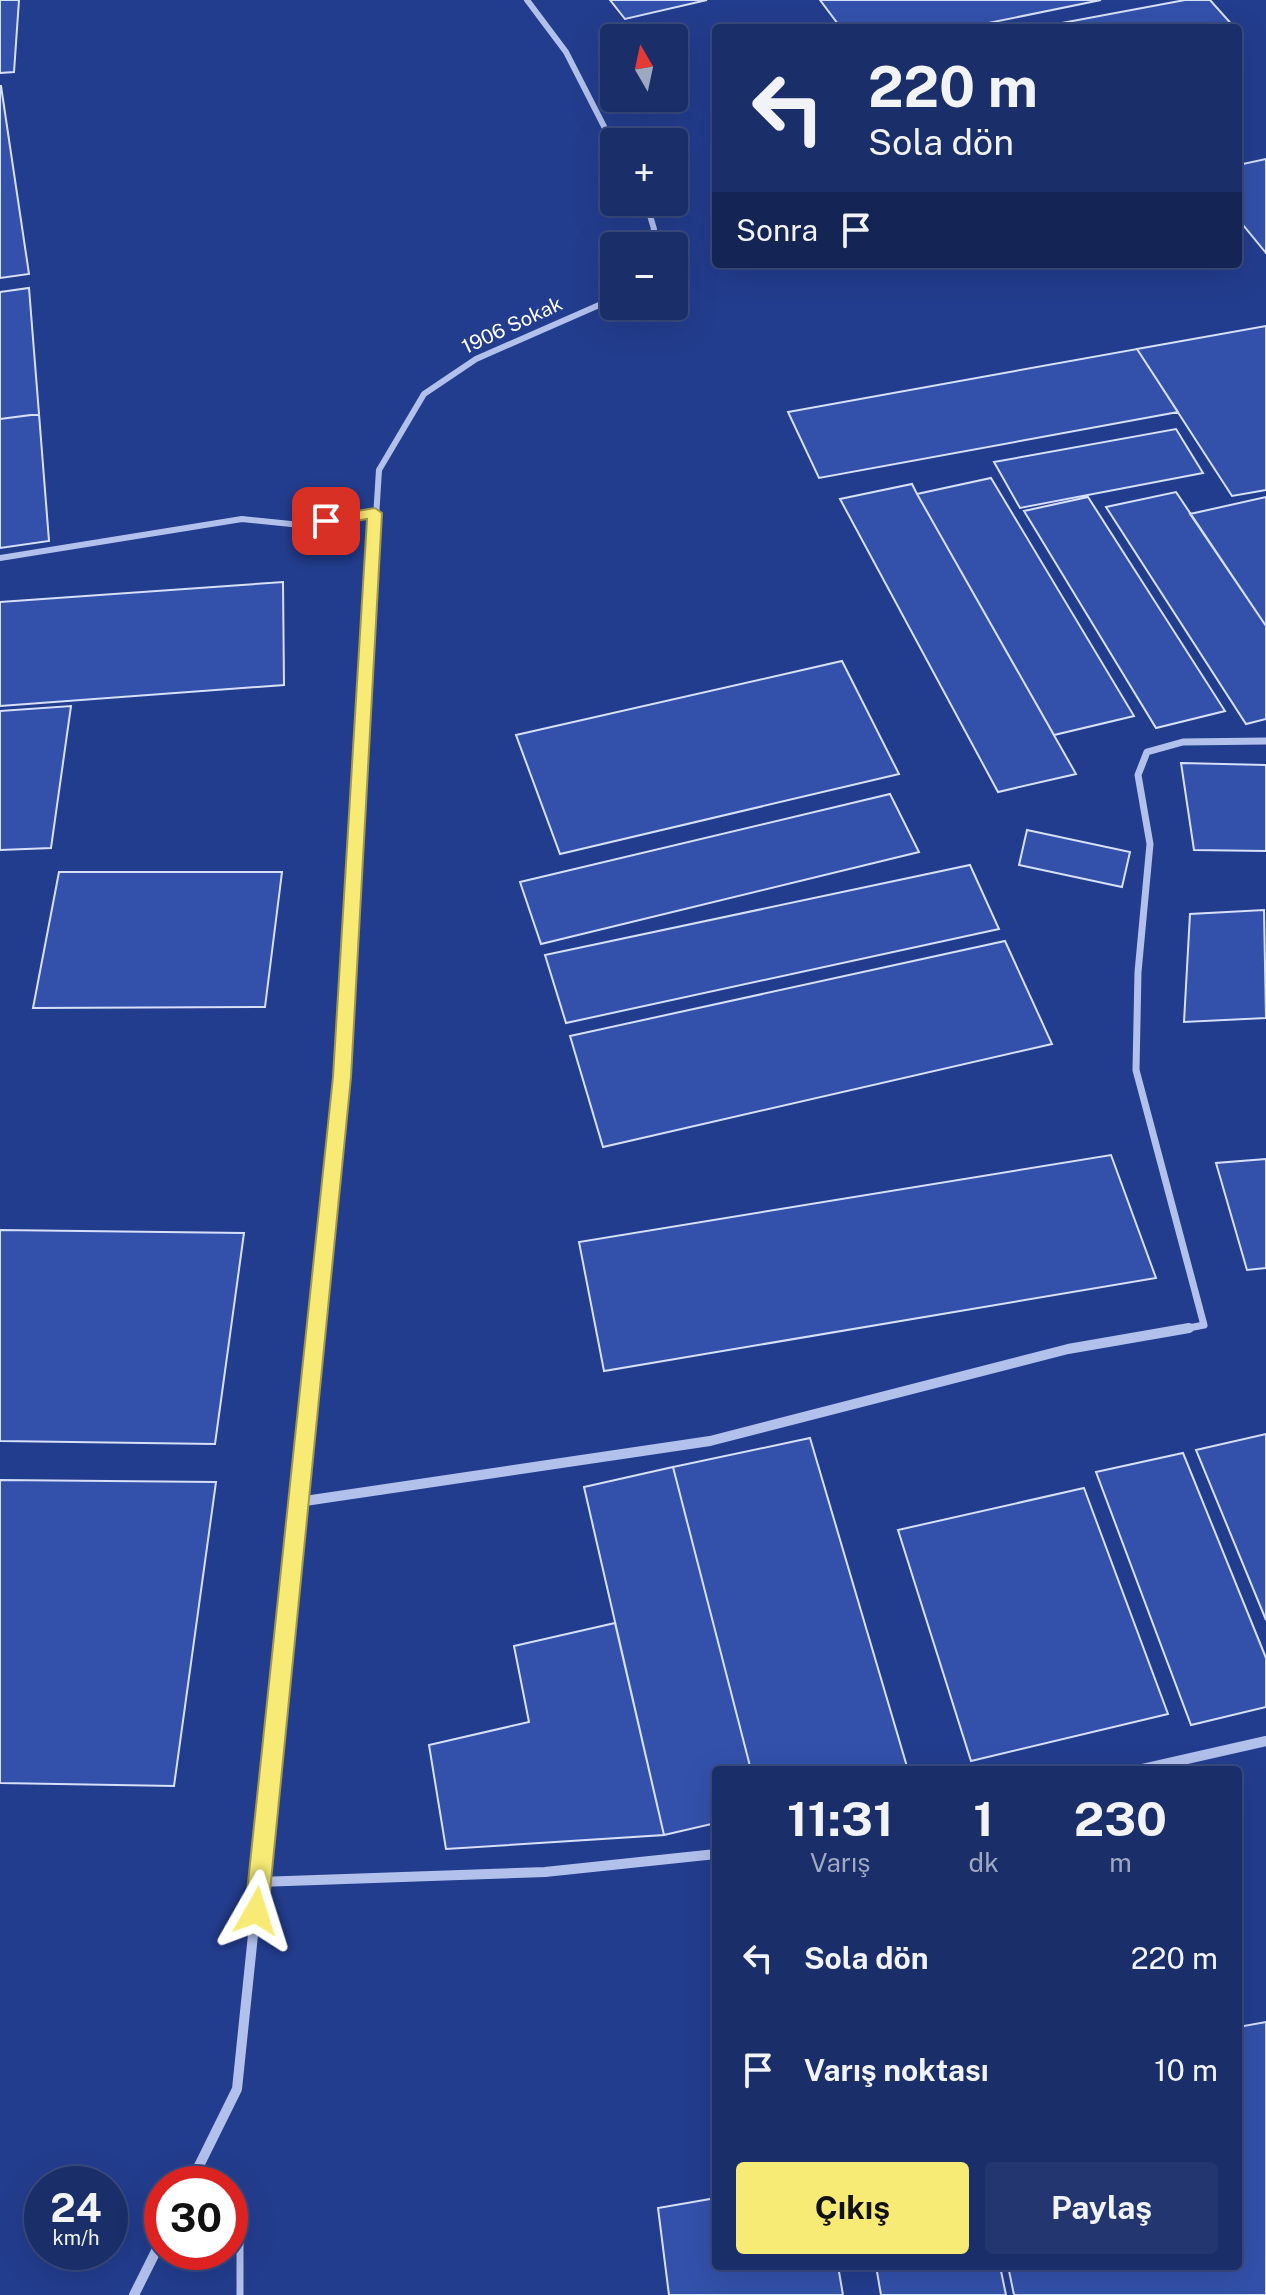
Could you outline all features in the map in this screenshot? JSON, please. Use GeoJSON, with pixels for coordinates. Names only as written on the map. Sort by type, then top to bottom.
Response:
{"type":"FeatureCollection","features":[{"type":"Feature","properties":{"kind":"street"},"geometry":{"type":"LineString","coordinates":[[527,0],[566,52],[605,128]]}},
{"type":"Feature","properties":{"kind":"street","name":"1906 Sokak"},"geometry":{"type":"LineString","coordinates":[[198,2166],[237,2089],[342,1077],[379,470],[424,394],[476,359],[600,305]]}},
{"type":"Feature","properties":{"kind":"street"},"geometry":{"type":"LineString","coordinates":[[0,558],[242,519],[301,525],[375,513]]}},
{"type":"Feature","properties":{"kind":"street"},"geometry":{"type":"LineString","coordinates":[[298,1502],[710,1441],[1068,1349],[1204,1325],[1136,1070],[1138,972],[1150,844],[1138,775],[1147,752],[1183,742],[1266,741]]}},
{"type":"Feature","properties":{"kind":"street"},"geometry":{"type":"LineString","coordinates":[[1156,1766],[1266,1741]]}},
{"type":"Feature","properties":{"kind":"street"},"geometry":{"type":"LineString","coordinates":[[259,1882],[509,1875],[633,1867],[712,1855]]}},
{"type":"Feature","properties":{"kind":"street"},"geometry":{"type":"LineString","coordinates":[[134,2295],[146,2270]]}},
{"type":"Feature","properties":{"kind":"lane"},"geometry":{"type":"LineString","coordinates":[[240,2270],[240,2295]]}},
{"type":"Feature","properties":{"kind":"building"},"geometry":{"type":"Polygon","coordinates":[[[0,0],[19,0],[14,72],[0,73],[0,0]]]}},
{"type":"Feature","properties":{"kind":"building"},"geometry":{"type":"Polygon","coordinates":[[[610,0],[707,0],[625,19],[610,0]]]}},
{"type":"Feature","properties":{"kind":"building"},"geometry":{"type":"Polygon","coordinates":[[[820,0],[1101,0],[984,24],[838,24],[820,0]]]}},
{"type":"Feature","properties":{"kind":"building"},"geometry":{"type":"Polygon","coordinates":[[[1185,0],[1210,0],[1231,24],[1056,24],[1185,0]]]}},
{"type":"Feature","properties":{"kind":"building"},"geometry":{"type":"Polygon","coordinates":[[[0,86],[29,274],[0,278],[0,86]]]}},
{"type":"Feature","properties":{"kind":"building"},"geometry":{"type":"Polygon","coordinates":[[[1266,159],[1266,253],[1242,224],[1242,164],[1266,159]]]}},
{"type":"Feature","properties":{"kind":"building"},"geometry":{"type":"Polygon","coordinates":[[[29,288],[39,414],[0,419],[0,292],[29,288]]]}},
{"type":"Feature","properties":{"kind":"building"},"geometry":{"type":"Polygon","coordinates":[[[1266,326],[1266,490],[1232,496],[1137,349],[1266,326]]]}},
{"type":"Feature","properties":{"kind":"building"},"geometry":{"type":"Polygon","coordinates":[[[1137,349],[1178,412],[819,478],[788,412],[1137,349]]]}},
{"type":"Feature","properties":{"kind":"building"},"geometry":{"type":"Polygon","coordinates":[[[39,414],[49,541],[0,548],[0,419],[39,414]]]}},
{"type":"Feature","properties":{"kind":"building"},"geometry":{"type":"Polygon","coordinates":[[[1176,429],[1203,473],[1020,508],[994,462],[1176,429]]]}},
{"type":"Feature","properties":{"kind":"building"},"geometry":{"type":"Polygon","coordinates":[[[991,478],[1134,716],[1054,735],[917,494],[991,478]]]}},
{"type":"Feature","properties":{"kind":"building"},"geometry":{"type":"Polygon","coordinates":[[[912,484],[1076,774],[998,792],[840,499],[912,484]]]}},
{"type":"Feature","properties":{"kind":"building"},"geometry":{"type":"Polygon","coordinates":[[[1176,492],[1266,626],[1266,719],[1246,724],[1106,507],[1176,492]]]}},
{"type":"Feature","properties":{"kind":"building"},"geometry":{"type":"Polygon","coordinates":[[[1088,497],[1225,711],[1156,728],[1024,511],[1088,497]]]}},
{"type":"Feature","properties":{"kind":"building"},"geometry":{"type":"Polygon","coordinates":[[[1266,497],[1266,626],[1190,514],[1266,497]]]}},
{"type":"Feature","properties":{"kind":"building"},"geometry":{"type":"Polygon","coordinates":[[[283,582],[284,685],[0,706],[0,602],[283,582]]]}},
{"type":"Feature","properties":{"kind":"building"},"geometry":{"type":"Polygon","coordinates":[[[842,661],[899,774],[560,854],[516,735],[842,661]]]}},
{"type":"Feature","properties":{"kind":"building"},"geometry":{"type":"Polygon","coordinates":[[[71,706],[51,848],[0,850],[0,711],[71,706]]]}},
{"type":"Feature","properties":{"kind":"building"},"geometry":{"type":"Polygon","coordinates":[[[1181,763],[1266,765],[1266,851],[1194,850],[1181,763]]]}},
{"type":"Feature","properties":{"kind":"building"},"geometry":{"type":"Polygon","coordinates":[[[890,794],[919,852],[541,944],[520,882],[890,794]]]}},
{"type":"Feature","properties":{"kind":"building"},"geometry":{"type":"Polygon","coordinates":[[[1027,830],[1130,852],[1122,887],[1019,865],[1027,830]]]}},
{"type":"Feature","properties":{"kind":"building"},"geometry":{"type":"Polygon","coordinates":[[[970,865],[999,929],[566,1023],[545,955],[970,865]]]}},
{"type":"Feature","properties":{"kind":"building"},"geometry":{"type":"Polygon","coordinates":[[[59,872],[282,872],[265,1007],[33,1008],[59,872]]]}},
{"type":"Feature","properties":{"kind":"building"},"geometry":{"type":"Polygon","coordinates":[[[1264,910],[1266,1018],[1184,1022],[1190,914],[1264,910]]]}},
{"type":"Feature","properties":{"kind":"building"},"geometry":{"type":"Polygon","coordinates":[[[1005,941],[1052,1044],[603,1147],[570,1036],[1005,941]]]}},
{"type":"Feature","properties":{"kind":"building"},"geometry":{"type":"Polygon","coordinates":[[[1111,1155],[1156,1278],[604,1371],[579,1242],[1111,1155]]]}},
{"type":"Feature","properties":{"kind":"building"},"geometry":{"type":"Polygon","coordinates":[[[1266,1159],[1266,1268],[1247,1270],[1216,1163],[1266,1159]]]}},
{"type":"Feature","properties":{"kind":"building"},"geometry":{"type":"Polygon","coordinates":[[[0,1230],[244,1233],[215,1444],[0,1441],[0,1230]]]}},
{"type":"Feature","properties":{"kind":"building"},"geometry":{"type":"Polygon","coordinates":[[[1266,1434],[1266,1620],[1196,1450],[1266,1434]]]}},
{"type":"Feature","properties":{"kind":"building"},"geometry":{"type":"Polygon","coordinates":[[[810,1438],[907,1766],[750,1766],[673,1467],[810,1438]]]}},
{"type":"Feature","properties":{"kind":"building"},"geometry":{"type":"Polygon","coordinates":[[[1183,1453],[1266,1658],[1266,1707],[1191,1725],[1096,1472],[1183,1453]]]}},
{"type":"Feature","properties":{"kind":"building"},"geometry":{"type":"Polygon","coordinates":[[[673,1467],[750,1766],[712,1766],[712,1824],[664,1835],[584,1487],[673,1467]]]}},
{"type":"Feature","properties":{"kind":"building"},"geometry":{"type":"Polygon","coordinates":[[[0,1480],[216,1482],[174,1786],[0,1783],[0,1480]]]}},
{"type":"Feature","properties":{"kind":"building"},"geometry":{"type":"Polygon","coordinates":[[[1084,1488],[1168,1714],[971,1761],[898,1530],[1084,1488]]]}},
{"type":"Feature","properties":{"kind":"building"},"geometry":{"type":"Polygon","coordinates":[[[615,1623],[664,1835],[446,1849],[429,1745],[529,1722],[514,1646],[615,1623]]]}},
{"type":"Feature","properties":{"kind":"building"},"geometry":{"type":"Polygon","coordinates":[[[1266,2022],[1266,2295],[1014,2295],[1009,2270],[1242,2270],[1242,2026],[1266,2022]]]}},
{"type":"Feature","properties":{"kind":"building"},"geometry":{"type":"Polygon","coordinates":[[[712,2199],[712,2270],[839,2270],[843,2295],[669,2295],[658,2208],[712,2199]]]}},
{"type":"Feature","properties":{"kind":"building"},"geometry":{"type":"Polygon","coordinates":[[[877,2270],[1001,2270],[1006,2295],[881,2295],[877,2270]]]}},
{"type":"Feature","properties":{"kind":"route"},"geometry":{"type":"LineString","coordinates":[[256,1911],[342,1077],[375,513],[326,521]]}}]}
